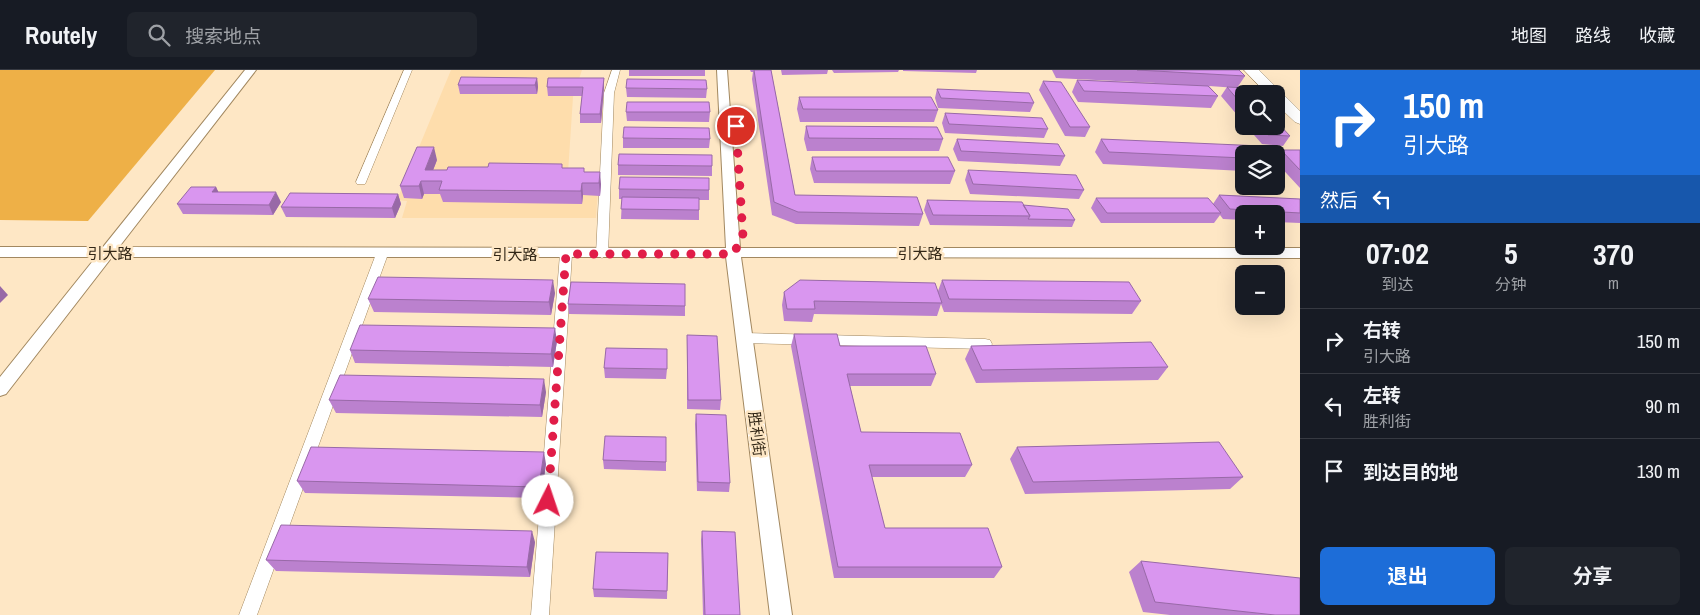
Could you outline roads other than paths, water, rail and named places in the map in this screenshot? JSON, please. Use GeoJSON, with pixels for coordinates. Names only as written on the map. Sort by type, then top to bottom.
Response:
{"type":"FeatureCollection","features":[{"type":"Feature","properties":{"kind":"main road"},"geometry":{"type":"LineString","coordinates":[[1251,70],[1265,85]]}},
{"type":"Feature","properties":{"kind":"main road"},"geometry":{"type":"LineString","coordinates":[[1285,105],[1300,119]]}},
{"type":"Feature","properties":{"kind":"street"},"geometry":{"type":"LineString","coordinates":[[0,389],[251,70]]}},
{"type":"Feature","properties":{"kind":"street"},"geometry":{"type":"LineString","coordinates":[[361,182],[408,70]]}},
{"type":"Feature","properties":{"kind":"street"},"geometry":{"type":"LineString","coordinates":[[602,254],[610,93],[616,70]]}},
{"type":"Feature","properties":{"kind":"street","name":"胜利街"},"geometry":{"type":"LineString","coordinates":[[722,70],[733,254],[781,615]]}},
{"type":"Feature","properties":{"kind":"street"},"geometry":{"type":"LineString","coordinates":[[732,70],[743,237],[733,254]]}},
{"type":"Feature","properties":{"kind":"street","name":"引大路"},"geometry":{"type":"LineString","coordinates":[[0,252],[382,254],[1300,253]]}},
{"type":"Feature","properties":{"kind":"street"},"geometry":{"type":"LineString","coordinates":[[248,615],[382,254]]}},
{"type":"Feature","properties":{"kind":"street"},"geometry":{"type":"LineString","coordinates":[[540,615],[566,254]]}},
{"type":"Feature","properties":{"kind":"street"},"geometry":{"type":"LineString","coordinates":[[744,338],[985,344]]}}]}
